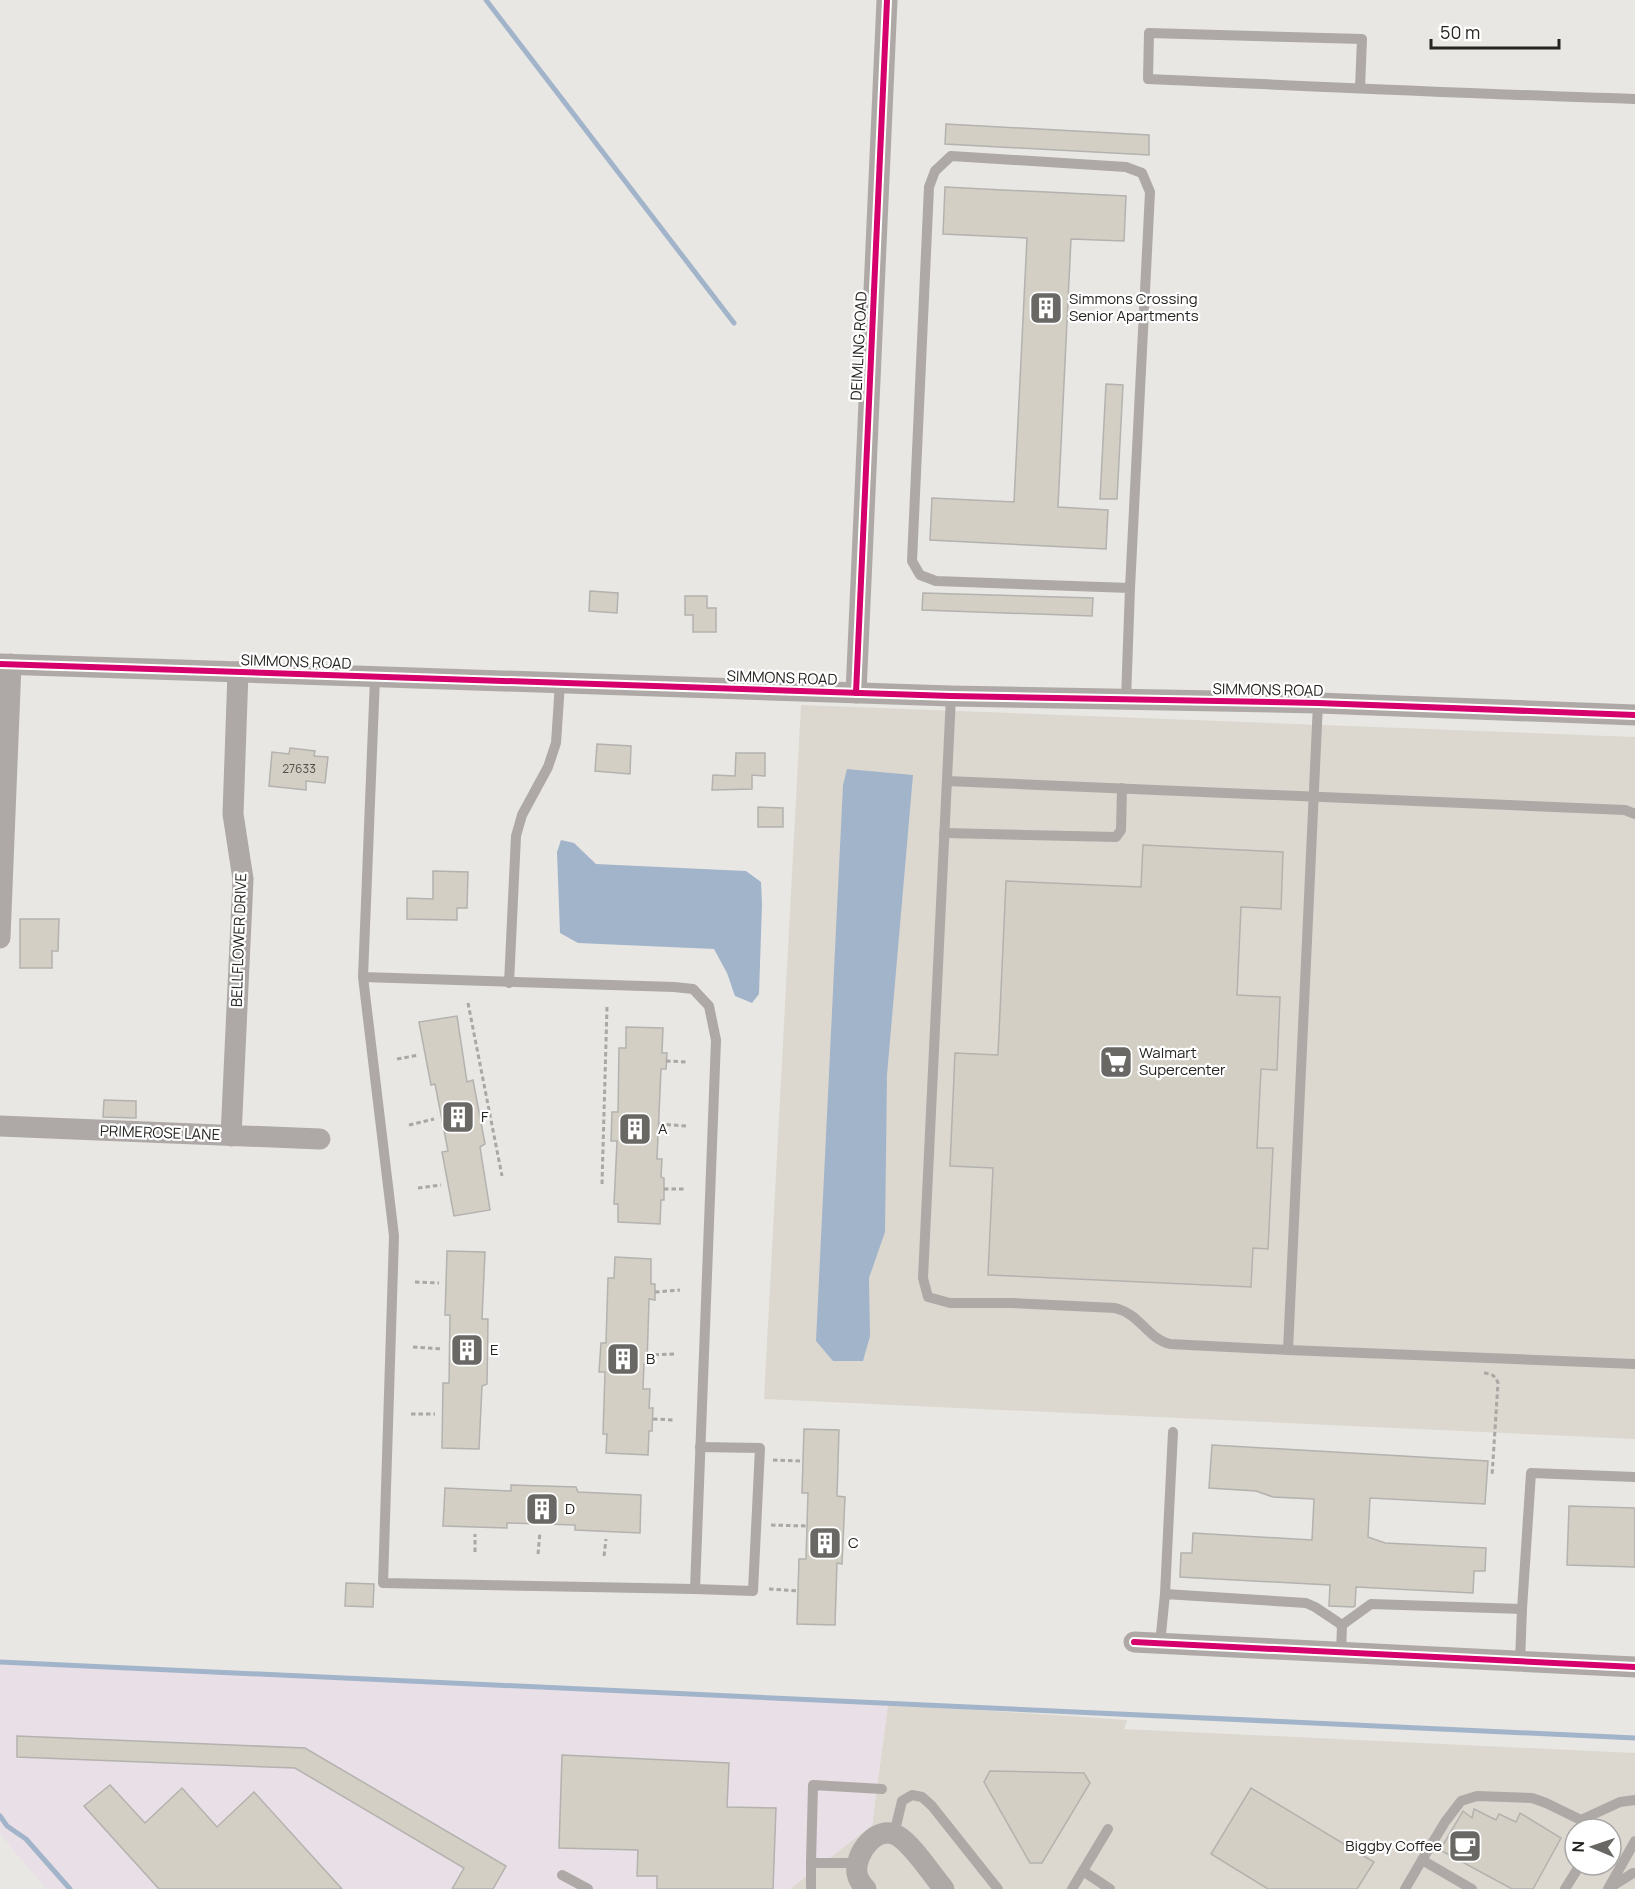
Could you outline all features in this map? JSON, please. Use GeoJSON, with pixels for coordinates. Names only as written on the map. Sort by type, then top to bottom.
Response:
{"type":"FeatureCollection","features":[{"type":"Feature","properties":{"kind":"street","name":"DEIMLING ROAD"},"geometry":{"type":"LineString","coordinates":[[856,693],[887,0]]}},
{"type":"Feature","properties":{"kind":"street","name":"SIMMONS ROAD"},"geometry":{"type":"LineString","coordinates":[[5,664],[951,696],[1318,703],[1635,715]]}},
{"type":"Feature","properties":{"kind":"street"},"geometry":{"type":"LineString","coordinates":[[0,938],[5,664]]}},
{"type":"Feature","properties":{"kind":"street","name":"BELLFLOWER DRIVE"},"geometry":{"type":"LineString","coordinates":[[231,1136],[243,879],[233,814],[238,672]]}},
{"type":"Feature","properties":{"kind":"street","name":"PRIMEROSE LANE"},"geometry":{"type":"LineString","coordinates":[[0,1126],[320,1139]]}},
{"type":"Feature","properties":{"kind":"street"},"geometry":{"type":"LineString","coordinates":[[1134,1642],[1635,1667]]}},
{"type":"Feature","properties":{"kind":"street"},"geometry":{"type":"LineString","coordinates":[[866,1889],[860,1882],[856,1871],[859,1858],[865,1846],[873,1838],[885,1833],[898,1836],[909,1846],[944,1889]]}},
{"type":"Feature","properties":{"kind":"lane"},"geometry":{"type":"LineString","coordinates":[[1360,88],[1362,39],[1149,33],[1148,79],[1360,88],[1635,99]]}},
{"type":"Feature","properties":{"kind":"lane"},"geometry":{"type":"LineString","coordinates":[[1126,699],[1150,192],[1142,173],[1126,167],[951,156],[935,171],[929,188],[912,561],[920,575],[936,581],[1130,588]]}},
{"type":"Feature","properties":{"kind":"lane"},"geometry":{"type":"LineString","coordinates":[[375,677],[363,977],[394,1236],[383,1583],[753,1591],[759,1448],[700,1447]]}},
{"type":"Feature","properties":{"kind":"lane"},"geometry":{"type":"LineString","coordinates":[[509,983],[516,836],[522,815],[548,767],[553,751],[560,683]]}},
{"type":"Feature","properties":{"kind":"lane"},"geometry":{"type":"LineString","coordinates":[[951,696],[923,1278],[928,1298],[950,1303],[1011,1303],[1115,1308],[1126,1311],[1135,1317],[1151,1335],[1170,1344],[1635,1364]]}},
{"type":"Feature","properties":{"kind":"lane"},"geometry":{"type":"LineString","coordinates":[[1288,1350],[1318,703]]}},
{"type":"Feature","properties":{"kind":"lane"},"geometry":{"type":"LineString","coordinates":[[947,781],[1625,810],[1635,814]]}},
{"type":"Feature","properties":{"kind":"lane"},"geometry":{"type":"LineString","coordinates":[[945,833],[1116,837],[1121,830],[1122,788]]}},
{"type":"Feature","properties":{"kind":"lane"},"geometry":{"type":"LineString","coordinates":[[363,977],[693,989],[709,1006],[716,1040],[695,1589]]}},
{"type":"Feature","properties":{"kind":"lane"},"geometry":{"type":"LineString","coordinates":[[1160,1644],[1166,1594],[1173,1432]]}},
{"type":"Feature","properties":{"kind":"lane"},"geometry":{"type":"LineString","coordinates":[[1520,1662],[1531,1473],[1635,1478]]}},
{"type":"Feature","properties":{"kind":"lane"},"geometry":{"type":"LineString","coordinates":[[1166,1594],[1306,1603],[1315,1606],[1342,1625]]}},
{"type":"Feature","properties":{"kind":"lane"},"geometry":{"type":"LineString","coordinates":[[1342,1625],[1371,1605],[1522,1609]]}},
{"type":"Feature","properties":{"kind":"lane"},"geometry":{"type":"LineString","coordinates":[[1341,1653],[1342,1625]]}},
{"type":"Feature","properties":{"kind":"lane"},"geometry":{"type":"LineString","coordinates":[[810,1889],[813,1785],[882,1789]]}},
{"type":"Feature","properties":{"kind":"lane"},"geometry":{"type":"LineString","coordinates":[[894,1834],[902,1801],[912,1795],[922,1797],[932,1806],[998,1889]]}},
{"type":"Feature","properties":{"kind":"lane"},"geometry":{"type":"LineString","coordinates":[[1405,1889],[1444,1822],[1461,1801],[1477,1796],[1532,1798],[1571,1817]]}},
{"type":"Feature","properties":{"kind":"lane"},"geometry":{"type":"LineString","coordinates":[[1595,1817],[1620,1802],[1635,1800]]}},
{"type":"Feature","properties":{"kind":"lane"},"geometry":{"type":"LineString","coordinates":[[1072,1889],[1108,1829]]}},
{"type":"Feature","properties":{"kind":"lane"},"geometry":{"type":"LineString","coordinates":[[1608,1889],[1635,1841]]}},
{"type":"Feature","properties":{"kind":"lane"},"geometry":{"type":"LineString","coordinates":[[1422,1860],[1472,1889]]}},
{"type":"Feature","properties":{"kind":"lane"},"geometry":{"type":"LineString","coordinates":[[811,1863],[858,1863]]}},
{"type":"Feature","properties":{"kind":"lane"},"geometry":{"type":"LineString","coordinates":[[1083,1871],[1110,1889]]}},
{"type":"Feature","properties":{"kind":"lane"},"geometry":{"type":"LineString","coordinates":[[1608,1889],[1633,1873]]}},
{"type":"Feature","properties":{"kind":"lane"},"geometry":{"type":"LineString","coordinates":[[562,1875],[588,1889]]}},
{"type":"Feature","properties":{"kind":"path"},"geometry":{"type":"LineString","coordinates":[[468,1003],[502,1176]]}},
{"type":"Feature","properties":{"kind":"path"},"geometry":{"type":"LineString","coordinates":[[602,1184],[608,1007]]}},
{"type":"Feature","properties":{"kind":"path"},"geometry":{"type":"LineString","coordinates":[[397,1059],[418,1055]]}},
{"type":"Feature","properties":{"kind":"path"},"geometry":{"type":"LineString","coordinates":[[666,1061],[688,1062]]}},
{"type":"Feature","properties":{"kind":"path"},"geometry":{"type":"LineString","coordinates":[[409,1125],[434,1119]]}},
{"type":"Feature","properties":{"kind":"path"},"geometry":{"type":"LineString","coordinates":[[659,1124],[686,1126]]}},
{"type":"Feature","properties":{"kind":"path"},"geometry":{"type":"LineString","coordinates":[[418,1188],[441,1185]]}},
{"type":"Feature","properties":{"kind":"path"},"geometry":{"type":"LineString","coordinates":[[664,1189],[684,1189]]}},
{"type":"Feature","properties":{"kind":"path"},"geometry":{"type":"LineString","coordinates":[[415,1282],[440,1283]]}},
{"type":"Feature","properties":{"kind":"path"},"geometry":{"type":"LineString","coordinates":[[655,1292],[680,1290]]}},
{"type":"Feature","properties":{"kind":"path"},"geometry":{"type":"LineString","coordinates":[[413,1347],[442,1349]]}},
{"type":"Feature","properties":{"kind":"path"},"geometry":{"type":"LineString","coordinates":[[647,1355],[677,1354]]}},
{"type":"Feature","properties":{"kind":"path"},"geometry":{"type":"LineString","coordinates":[[1475,1373],[1492,1374],[1498,1383],[1492,1476]]}},
{"type":"Feature","properties":{"kind":"path"},"geometry":{"type":"LineString","coordinates":[[411,1414],[435,1414]]}},
{"type":"Feature","properties":{"kind":"path"},"geometry":{"type":"LineString","coordinates":[[653,1419],[675,1420]]}},
{"type":"Feature","properties":{"kind":"path"},"geometry":{"type":"LineString","coordinates":[[773,1460],[803,1461]]}},
{"type":"Feature","properties":{"kind":"path"},"geometry":{"type":"LineString","coordinates":[[771,1525],[806,1526]]}},
{"type":"Feature","properties":{"kind":"path"},"geometry":{"type":"LineString","coordinates":[[538,1554],[540,1532]]}},
{"type":"Feature","properties":{"kind":"path"},"geometry":{"type":"LineString","coordinates":[[475,1552],[476,1534]]}},
{"type":"Feature","properties":{"kind":"path"},"geometry":{"type":"LineString","coordinates":[[604,1556],[606,1539]]}},
{"type":"Feature","properties":{"kind":"path"},"geometry":{"type":"LineString","coordinates":[[769,1589],[798,1591]]}},
{"type":"Feature","properties":{"kind":"shaded area"},"geometry":{"type":"Polygon","coordinates":[[[801,705],[1635,737],[1635,1439],[764,1399],[801,705]]]}},
{"type":"Feature","properties":{"kind":"shaded area"},"geometry":{"type":"Polygon","coordinates":[[[0,1662],[888,1704],[872,1825],[790,1889],[46,1889],[0,1834],[0,1662]]]}},
{"type":"Feature","properties":{"kind":"shaded area"},"geometry":{"type":"Polygon","coordinates":[[[888,1704],[1127,1720],[1124,1729],[1635,1753],[1635,1889],[790,1889],[872,1825],[888,1704]]]}},
{"type":"Feature","properties":{"kind":"water"},"geometry":{"type":"Polygon","coordinates":[[[847,769],[913,775],[887,1075],[885,1232],[869,1278],[870,1336],[863,1361],[833,1361],[816,1341],[843,785],[847,769]]]}},
{"type":"Feature","properties":{"kind":"water"},"geometry":{"type":"Polygon","coordinates":[[[561,840],[574,843],[596,864],[746,871],[761,882],[759,994],[752,1003],[735,996],[727,973],[714,949],[578,943],[560,933],[557,852],[561,840]]]}},
{"type":"Feature","properties":{"kind":"building"},"geometry":{"type":"Polygon","coordinates":[[[946,124],[1149,135],[1149,155],[945,144],[946,124]]]}},
{"type":"Feature","properties":{"kind":"building","name":"Simmons Crossing Senior Apartments"},"geometry":{"type":"Polygon","coordinates":[[[945,187],[1126,196],[1124,241],[1071,239],[1058,507],[1108,510],[1106,549],[930,540],[932,498],[1014,502],[1027,238],[943,234],[945,187]]]}},
{"type":"Feature","properties":{"kind":"building"},"geometry":{"type":"Polygon","coordinates":[[[1106,384],[1123,385],[1117,499],[1100,499],[1106,384]]]}},
{"type":"Feature","properties":{"kind":"building"},"geometry":{"type":"Polygon","coordinates":[[[590,591],[618,593],[617,613],[589,611],[590,591]]]}},
{"type":"Feature","properties":{"kind":"building"},"geometry":{"type":"Polygon","coordinates":[[[923,593],[1093,598],[1092,616],[922,610],[923,593]]]}},
{"type":"Feature","properties":{"kind":"building"},"geometry":{"type":"Polygon","coordinates":[[[685,596],[707,596],[707,608],[716,608],[716,632],[693,632],[693,615],[685,615],[685,596]]]}},
{"type":"Feature","properties":{"kind":"building"},"geometry":{"type":"Polygon","coordinates":[[[597,744],[631,746],[630,774],[595,771],[597,744]]]}},
{"type":"Feature","properties":{"kind":"building"},"geometry":{"type":"Polygon","coordinates":[[[290,748],[315,751],[314,756],[328,757],[325,783],[306,781],[306,790],[269,786],[272,752],[289,754],[290,748]]]}},
{"type":"Feature","properties":{"kind":"building"},"geometry":{"type":"Polygon","coordinates":[[[736,753],[765,753],[765,776],[752,775],[752,789],[712,790],[713,775],[735,776],[736,753]]]}},
{"type":"Feature","properties":{"kind":"building"},"geometry":{"type":"Polygon","coordinates":[[[758,807],[783,808],[783,827],[758,827],[758,807]]]}},
{"type":"Feature","properties":{"kind":"building","name":"Walmart Supercenter"},"geometry":{"type":"Polygon","coordinates":[[[1143,845],[1283,852],[1281,909],[1241,907],[1237,995],[1280,997],[1277,1070],[1261,1069],[1257,1148],[1273,1148],[1268,1249],[1253,1248],[1251,1287],[988,1275],[993,1168],[950,1166],[955,1053],[998,1055],[1006,881],[1141,887],[1143,845]]]}},
{"type":"Feature","properties":{"kind":"building"},"geometry":{"type":"Polygon","coordinates":[[[433,871],[468,872],[467,908],[457,908],[457,920],[407,919],[407,898],[433,899],[433,871]]]}},
{"type":"Feature","properties":{"kind":"building"},"geometry":{"type":"Polygon","coordinates":[[[20,919],[59,919],[58,951],[52,951],[52,968],[20,968],[20,919]]]}},
{"type":"Feature","properties":{"kind":"building","name":"F"},"geometry":{"type":"Polygon","coordinates":[[[457,1016],[467,1082],[473,1080],[485,1144],[480,1147],[490,1210],[454,1216],[442,1152],[448,1151],[435,1084],[431,1085],[419,1022],[457,1016]]]}},
{"type":"Feature","properties":{"kind":"building","name":"A"},"geometry":{"type":"Polygon","coordinates":[[[626,1027],[663,1028],[662,1053],[667,1053],[666,1069],[661,1069],[657,1159],[662,1159],[661,1177],[664,1178],[664,1200],[661,1200],[660,1224],[618,1222],[618,1204],[614,1204],[617,1141],[611,1141],[612,1112],[618,1112],[619,1048],[626,1048],[626,1027]]]}},
{"type":"Feature","properties":{"kind":"building"},"geometry":{"type":"Polygon","coordinates":[[[104,1100],[136,1101],[136,1118],[103,1117],[104,1100]]]}},
{"type":"Feature","properties":{"kind":"building","name":"E"},"geometry":{"type":"Polygon","coordinates":[[[447,1251],[485,1252],[482,1319],[488,1319],[487,1384],[482,1386],[479,1449],[442,1448],[443,1383],[449,1383],[450,1315],[445,1315],[447,1251]]]}},
{"type":"Feature","properties":{"kind":"building","name":"B"},"geometry":{"type":"Polygon","coordinates":[[[615,1257],[651,1259],[651,1284],[655,1284],[655,1300],[649,1299],[647,1364],[644,1364],[643,1389],[650,1389],[649,1408],[653,1408],[648,1455],[606,1453],[607,1434],[603,1434],[605,1372],[599,1372],[601,1343],[606,1343],[608,1278],[614,1278],[615,1257]]]}},
{"type":"Feature","properties":{"kind":"building","name":"C"},"geometry":{"type":"Polygon","coordinates":[[[804,1429],[839,1430],[837,1496],[845,1497],[842,1564],[837,1563],[835,1625],[797,1624],[799,1559],[806,1559],[808,1493],[802,1493],[804,1429]]]}},
{"type":"Feature","properties":{"kind":"building"},"geometry":{"type":"Polygon","coordinates":[[[1212,1445],[1488,1461],[1485,1504],[1370,1498],[1368,1537],[1385,1543],[1486,1548],[1485,1571],[1474,1571],[1473,1593],[1356,1587],[1355,1606],[1353,1607],[1329,1606],[1330,1585],[1180,1577],[1181,1553],[1192,1553],[1193,1533],[1312,1540],[1314,1499],[1273,1497],[1256,1491],[1209,1488],[1212,1445]]]}},
{"type":"Feature","properties":{"kind":"building","name":"D"},"geometry":{"type":"Polygon","coordinates":[[[511,1485],[576,1487],[578,1492],[641,1495],[640,1533],[575,1530],[575,1525],[507,1523],[507,1528],[443,1526],[445,1488],[511,1491],[511,1485]]]}},
{"type":"Feature","properties":{"kind":"building"},"geometry":{"type":"Polygon","coordinates":[[[1569,1506],[1635,1508],[1635,1567],[1567,1565],[1569,1506]]]}},
{"type":"Feature","properties":{"kind":"building"},"geometry":{"type":"Polygon","coordinates":[[[346,1583],[374,1584],[373,1607],[345,1606],[346,1583]]]}},
{"type":"Feature","properties":{"kind":"building"},"geometry":{"type":"Polygon","coordinates":[[[17,1736],[305,1748],[506,1866],[493,1889],[452,1889],[464,1868],[295,1768],[17,1757],[17,1736]]]}},
{"type":"Feature","properties":{"kind":"building"},"geometry":{"type":"Polygon","coordinates":[[[562,1755],[729,1763],[727,1807],[776,1808],[773,1889],[657,1889],[657,1876],[637,1876],[638,1850],[559,1848],[562,1755]]]}},
{"type":"Feature","properties":{"kind":"building"},"geometry":{"type":"Polygon","coordinates":[[[990,1771],[1084,1773],[1090,1783],[1042,1863],[1030,1863],[984,1782],[990,1771]]]}},
{"type":"Feature","properties":{"kind":"building"},"geometry":{"type":"Polygon","coordinates":[[[110,1785],[145,1823],[182,1788],[217,1827],[254,1792],[342,1889],[159,1889],[84,1806],[110,1785]]]}},
{"type":"Feature","properties":{"kind":"building"},"geometry":{"type":"Polygon","coordinates":[[[1251,1788],[1374,1862],[1357,1889],[1268,1889],[1211,1854],[1251,1788]]]}},
{"type":"Feature","properties":{"kind":"building"},"geometry":{"type":"Polygon","coordinates":[[[1474,1809],[1496,1820],[1499,1814],[1516,1822],[1520,1813],[1561,1838],[1533,1889],[1512,1889],[1440,1850],[1463,1811],[1472,1818],[1474,1809]]]}},
{"type":"Feature","properties":{"kind":"waterway"},"geometry":{"type":"LineString","coordinates":[[486,0],[734,323]]}},
{"type":"Feature","properties":{"kind":"waterway"},"geometry":{"type":"LineString","coordinates":[[0,1662],[1635,1738]]}},
{"type":"Feature","properties":{"kind":"waterway"},"geometry":{"type":"LineString","coordinates":[[0,1816],[7,1826],[26,1839],[70,1889]]}},
{"type":"Feature","properties":{"kind":"cycle path"},"geometry":{"type":"LineString","coordinates":[[856,693],[887,0]]}},
{"type":"Feature","properties":{"kind":"cycle path"},"geometry":{"type":"LineString","coordinates":[[0,664],[951,696],[1318,703],[1635,715]]}},
{"type":"Feature","properties":{"kind":"cycle path"},"geometry":{"type":"LineString","coordinates":[[1134,1642],[1635,1667]]}},
{"type":"Feature","properties":{"kind":"place","name":"Simmons Crossing Senior Apartments"},"geometry":{"type":"Point","coordinates":[1046,308]}},
{"type":"Feature","properties":{"kind":"place","name":"Walmart Supercenter"},"geometry":{"type":"Point","coordinates":[1116,1062]}},
{"type":"Feature","properties":{"kind":"place","name":"F"},"geometry":{"type":"Point","coordinates":[458,1117]}},
{"type":"Feature","properties":{"kind":"place","name":"A"},"geometry":{"type":"Point","coordinates":[635,1129]}},
{"type":"Feature","properties":{"kind":"place","name":"E"},"geometry":{"type":"Point","coordinates":[467,1350]}},
{"type":"Feature","properties":{"kind":"place","name":"B"},"geometry":{"type":"Point","coordinates":[623,1359]}},
{"type":"Feature","properties":{"kind":"place","name":"D"},"geometry":{"type":"Point","coordinates":[542,1509]}},
{"type":"Feature","properties":{"kind":"place","name":"C"},"geometry":{"type":"Point","coordinates":[825,1543]}},
{"type":"Feature","properties":{"kind":"place","name":"Biggby Coffee"},"geometry":{"type":"Point","coordinates":[1465,1846]}}]}
